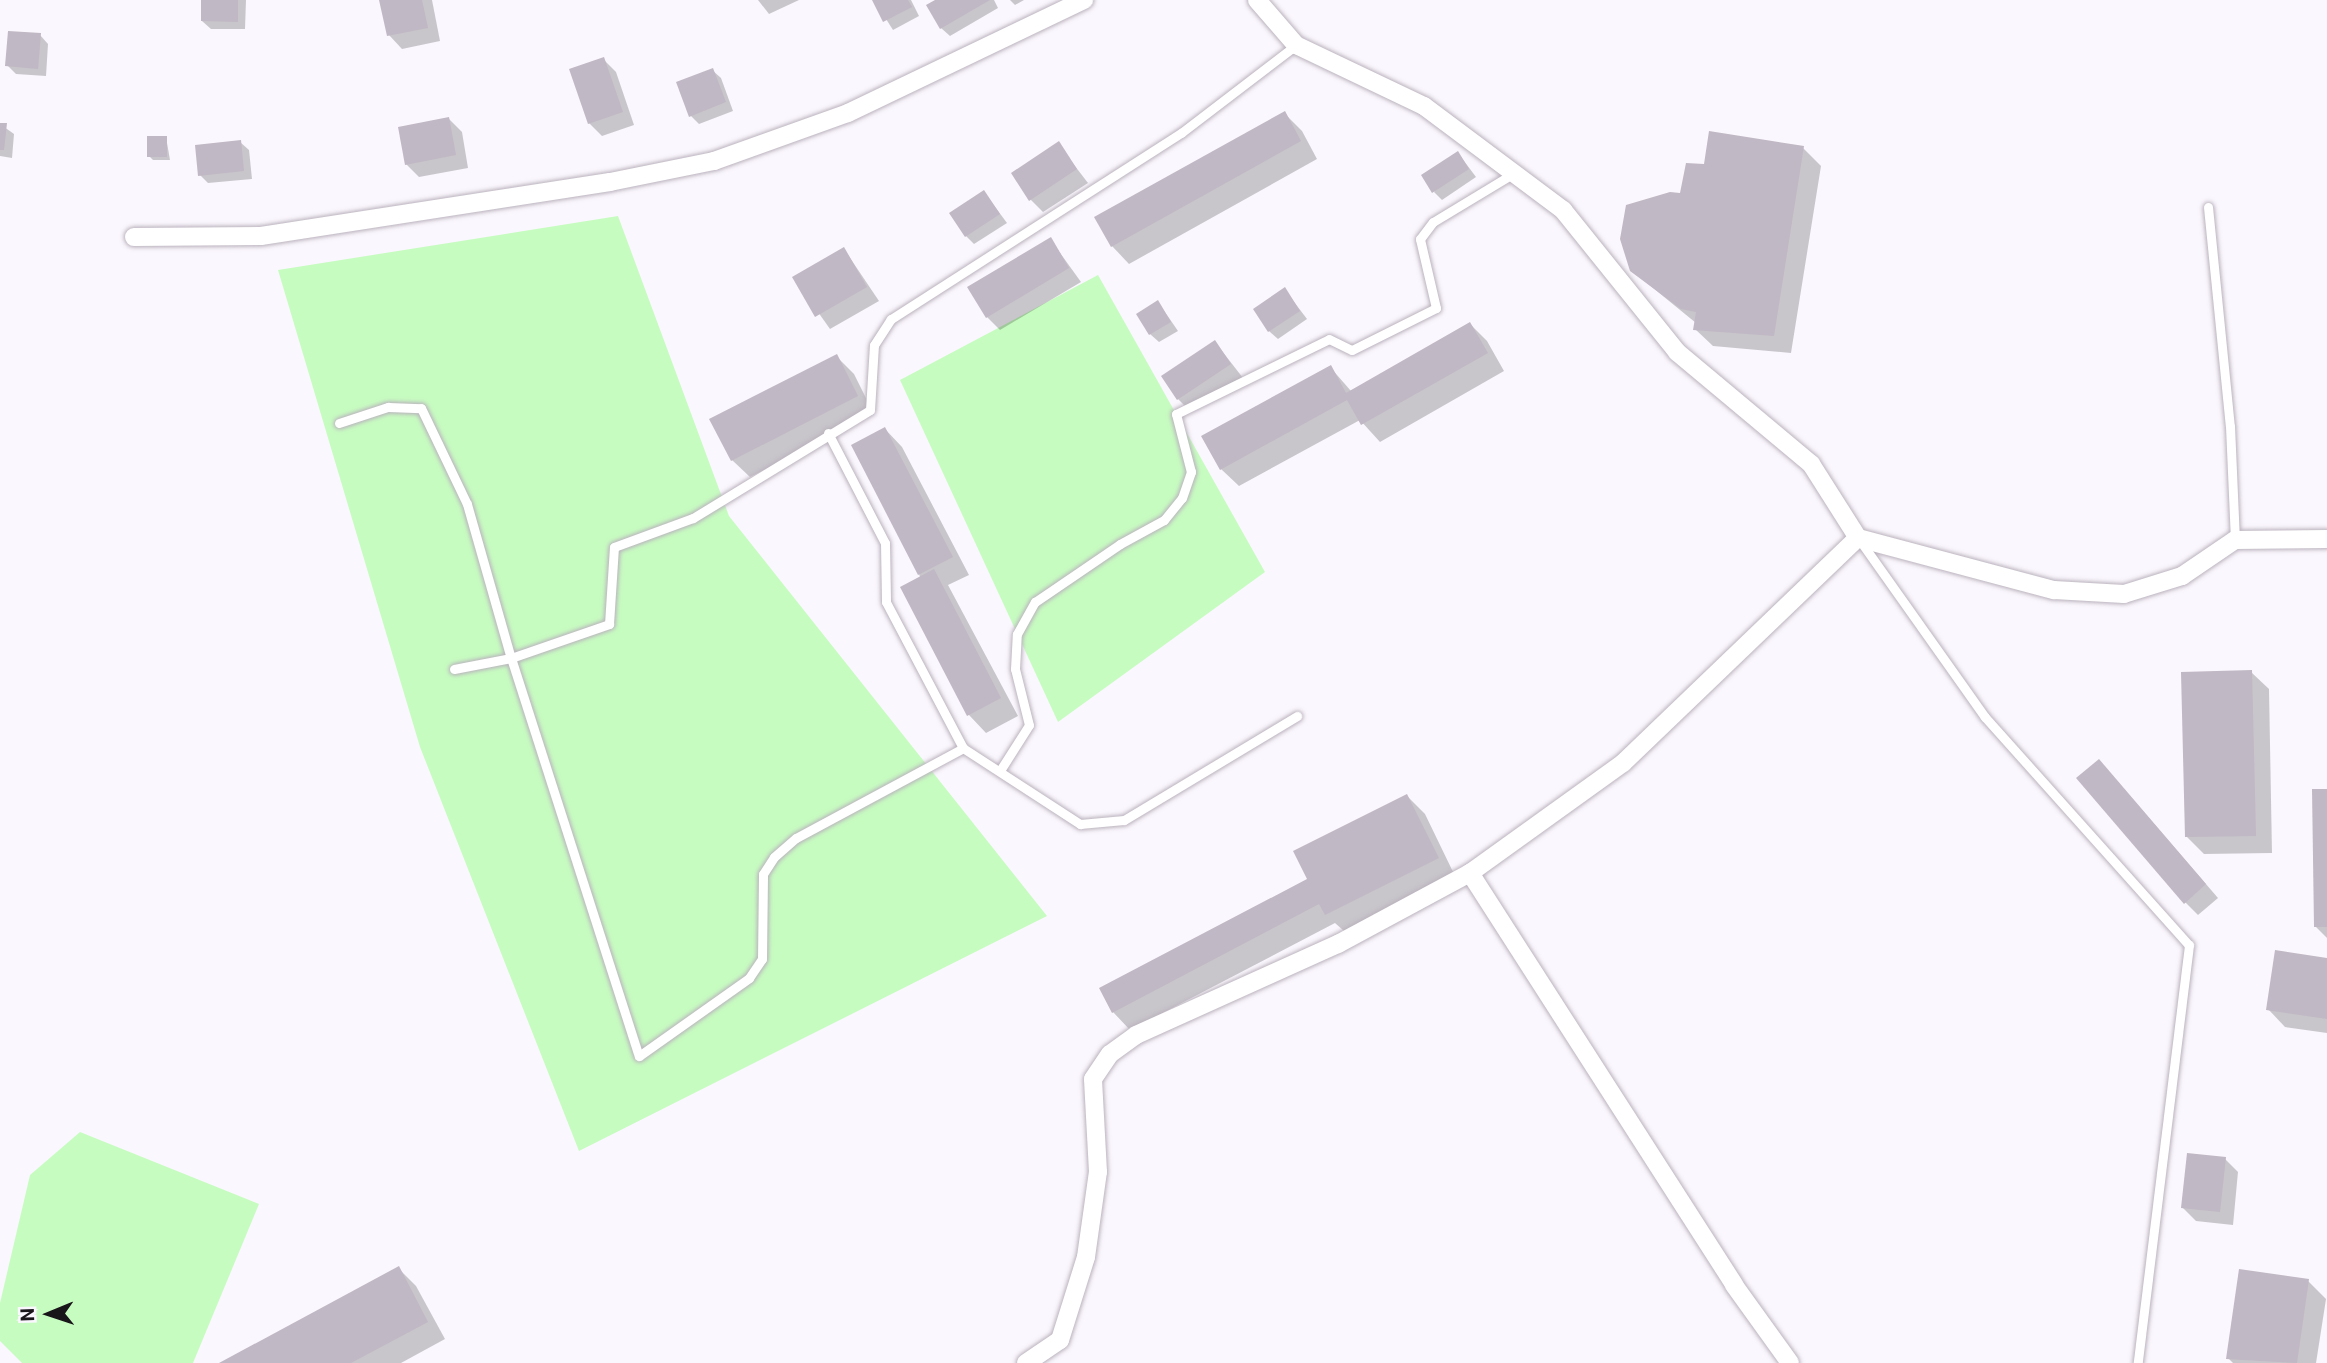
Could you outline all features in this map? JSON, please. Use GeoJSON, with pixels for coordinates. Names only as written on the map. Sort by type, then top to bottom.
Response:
{"type":"FeatureCollection","features":[{"type":"Feature","properties":{"kind":"street"},"geometry":{"type":"LineString","coordinates":[[134,237],[261,236],[610,182],[714,161],[848,113],[1084,0]]}},
{"type":"Feature","properties":{"kind":"street"},"geometry":{"type":"LineString","coordinates":[[1257,0],[1296,46],[1424,106],[1563,210],[1677,352],[1811,464],[1858,538],[2054,590],[2124,594],[2182,576],[2235,540],[2327,539]]}},
{"type":"Feature","properties":{"kind":"street"},"geometry":{"type":"LineString","coordinates":[[1026,1363],[1060,1340],[1086,1257],[1098,1172],[1093,1079],[1110,1054],[1136,1035],[1338,944],[1470,873],[1623,763],[1858,538]]}},
{"type":"Feature","properties":{"kind":"street"},"geometry":{"type":"LineString","coordinates":[[1470,873],[1734,1285],[1790,1363]]}},
{"type":"Feature","properties":{"kind":"lane"},"geometry":{"type":"LineString","coordinates":[[454,669],[511,658],[609,624],[614,547],[693,518],[828,433],[870,410],[874,345],[891,319],[1181,133],[1296,46]]}},
{"type":"Feature","properties":{"kind":"lane"},"geometry":{"type":"LineString","coordinates":[[1001,769],[1029,724],[1015,669],[1017,634],[1035,602],[1120,544],[1164,520],[1182,498],[1191,472],[1176,414],[1329,339],[1352,350],[1436,308],[1420,239],[1433,222],[1514,173]]}},
{"type":"Feature","properties":{"kind":"lane"},"geometry":{"type":"LineString","coordinates":[[2208,207],[2230,426],[2235,540]]}},
{"type":"Feature","properties":{"kind":"lane"},"geometry":{"type":"LineString","coordinates":[[339,423],[388,407],[421,408],[467,504],[511,658],[639,1056],[749,978],[762,960],[762,874],[774,857],[796,838],[962,747]]}},
{"type":"Feature","properties":{"kind":"lane"},"geometry":{"type":"LineString","coordinates":[[828,433],[885,543],[887,602],[962,747],[1001,769],[1080,824],[1124,820],[1297,716]]}},
{"type":"Feature","properties":{"kind":"lane"},"geometry":{"type":"LineString","coordinates":[[1858,538],[1984,717],[2189,945],[2138,1363]]}},
{"type":"Feature","properties":{"kind":"green space"},"geometry":{"type":"Polygon","coordinates":[[[618,216],[729,516],[1047,916],[579,1151],[420,747],[278,270],[618,216]]]}},
{"type":"Feature","properties":{"kind":"green space"},"geometry":{"type":"Polygon","coordinates":[[[1098,275],[1265,572],[1058,722],[900,380],[1098,275]]]}},
{"type":"Feature","properties":{"kind":"green space"},"geometry":{"type":"Polygon","coordinates":[[[80,1132],[259,1204],[193,1363],[22,1363],[0,1341],[0,1303],[30,1175],[80,1132]]]}},
{"type":"Feature","properties":{"kind":"building"},"geometry":{"type":"Polygon","coordinates":[[[201,0],[238,0],[238,22],[201,21],[201,0]]]}},
{"type":"Feature","properties":{"kind":"building"},"geometry":{"type":"Polygon","coordinates":[[[379,0],[422,0],[428,28],[387,36],[379,0]]]}},
{"type":"Feature","properties":{"kind":"building"},"geometry":{"type":"Polygon","coordinates":[[[872,0],[908,0],[912,7],[883,22],[872,0]]]}},
{"type":"Feature","properties":{"kind":"building"},"geometry":{"type":"Polygon","coordinates":[[[935,0],[990,0],[940,29],[926,5],[935,0]]]}},
{"type":"Feature","properties":{"kind":"building"},"geometry":{"type":"Polygon","coordinates":[[[8,31],[41,33],[38,69],[5,66],[8,31]]]}},
{"type":"Feature","properties":{"kind":"building"},"geometry":{"type":"Polygon","coordinates":[[[604,57],[623,112],[588,124],[569,69],[604,57]]]}},
{"type":"Feature","properties":{"kind":"building"},"geometry":{"type":"Polygon","coordinates":[[[713,68],[726,102],[689,117],[676,82],[713,68]]]}},
{"type":"Feature","properties":{"kind":"building"},"geometry":{"type":"Polygon","coordinates":[[[1285,111],[1301,141],[1111,247],[1094,217],[1285,111]]]}},
{"type":"Feature","properties":{"kind":"building"},"geometry":{"type":"Polygon","coordinates":[[[449,117],[456,155],[405,165],[398,127],[449,117]]]}},
{"type":"Feature","properties":{"kind":"building"},"geometry":{"type":"Polygon","coordinates":[[[0,123],[7,123],[4,150],[0,150],[0,123]]]}},
{"type":"Feature","properties":{"kind":"building"},"geometry":{"type":"Polygon","coordinates":[[[1709,131],[1804,146],[1774,336],[1693,330],[1696,312],[1681,309],[1630,271],[1620,239],[1626,205],[1670,192],[1680,193],[1686,163],[1704,164],[1709,131]]]}},
{"type":"Feature","properties":{"kind":"building"},"geometry":{"type":"Polygon","coordinates":[[[147,136],[167,136],[167,157],[147,157],[147,136]]]}},
{"type":"Feature","properties":{"kind":"building"},"geometry":{"type":"Polygon","coordinates":[[[241,140],[244,171],[198,176],[195,145],[241,140]]]}},
{"type":"Feature","properties":{"kind":"building"},"geometry":{"type":"Polygon","coordinates":[[[1059,141],[1077,169],[1029,201],[1011,173],[1059,141]]]}},
{"type":"Feature","properties":{"kind":"building"},"geometry":{"type":"Polygon","coordinates":[[[1458,151],[1469,169],[1432,193],[1421,175],[1458,151]]]}},
{"type":"Feature","properties":{"kind":"building"},"geometry":{"type":"Polygon","coordinates":[[[984,190],[1000,214],[965,237],[949,213],[984,190]]]}},
{"type":"Feature","properties":{"kind":"building"},"geometry":{"type":"Polygon","coordinates":[[[1051,237],[1069,268],[986,318],[967,287],[1051,237]]]}},
{"type":"Feature","properties":{"kind":"building"},"geometry":{"type":"Polygon","coordinates":[[[844,247],[867,287],[815,317],[792,277],[844,247]]]}},
{"type":"Feature","properties":{"kind":"building"},"geometry":{"type":"Polygon","coordinates":[[[1285,287],[1300,311],[1268,332],[1253,309],[1285,287]]]}},
{"type":"Feature","properties":{"kind":"building"},"geometry":{"type":"Polygon","coordinates":[[[1158,300],[1171,322],[1149,335],[1136,314],[1158,300]]]}},
{"type":"Feature","properties":{"kind":"building"},"geometry":{"type":"Polygon","coordinates":[[[1470,322],[1488,353],[1361,425],[1347,400],[1220,470],[1201,436],[1331,365],[1346,393],[1470,322]]]}},
{"type":"Feature","properties":{"kind":"building"},"geometry":{"type":"Polygon","coordinates":[[[1215,340],[1231,364],[1177,400],[1161,376],[1215,340]]]}},
{"type":"Feature","properties":{"kind":"building"},"geometry":{"type":"Polygon","coordinates":[[[837,354],[858,396],[731,461],[709,419],[837,354]]]}},
{"type":"Feature","properties":{"kind":"building"},"geometry":{"type":"Polygon","coordinates":[[[885,427],[953,557],[918,575],[851,445],[885,427]]]}},
{"type":"Feature","properties":{"kind":"building"},"geometry":{"type":"Polygon","coordinates":[[[934,569],[1001,698],[967,716],[900,587],[934,569]]]}},
{"type":"Feature","properties":{"kind":"building"},"geometry":{"type":"Polygon","coordinates":[[[2252,670],[2256,836],[2185,837],[2181,672],[2252,670]]]}},
{"type":"Feature","properties":{"kind":"building"},"geometry":{"type":"Polygon","coordinates":[[[2099,759],[2206,884],[2184,904],[2076,778],[2099,759]]]}},
{"type":"Feature","properties":{"kind":"building"},"geometry":{"type":"Polygon","coordinates":[[[2312,789],[2327,789],[2327,927],[2314,927],[2312,789]]]}},
{"type":"Feature","properties":{"kind":"building"},"geometry":{"type":"Polygon","coordinates":[[[1407,794],[1439,858],[1325,915],[1319,904],[1112,1013],[1099,988],[1307,879],[1293,851],[1407,794]]]}},
{"type":"Feature","properties":{"kind":"building"},"geometry":{"type":"Polygon","coordinates":[[[2275,950],[2327,958],[2327,1019],[2266,1010],[2275,950]]]}},
{"type":"Feature","properties":{"kind":"building"},"geometry":{"type":"Polygon","coordinates":[[[2187,1153],[2226,1157],[2220,1212],[2181,1208],[2187,1153]]]}},
{"type":"Feature","properties":{"kind":"building"},"geometry":{"type":"Polygon","coordinates":[[[399,1266],[428,1322],[351,1363],[219,1363],[399,1266]]]}},
{"type":"Feature","properties":{"kind":"building"},"geometry":{"type":"Polygon","coordinates":[[[2239,1269],[2309,1279],[2297,1363],[2226,1359],[2239,1269]]]}}]}
